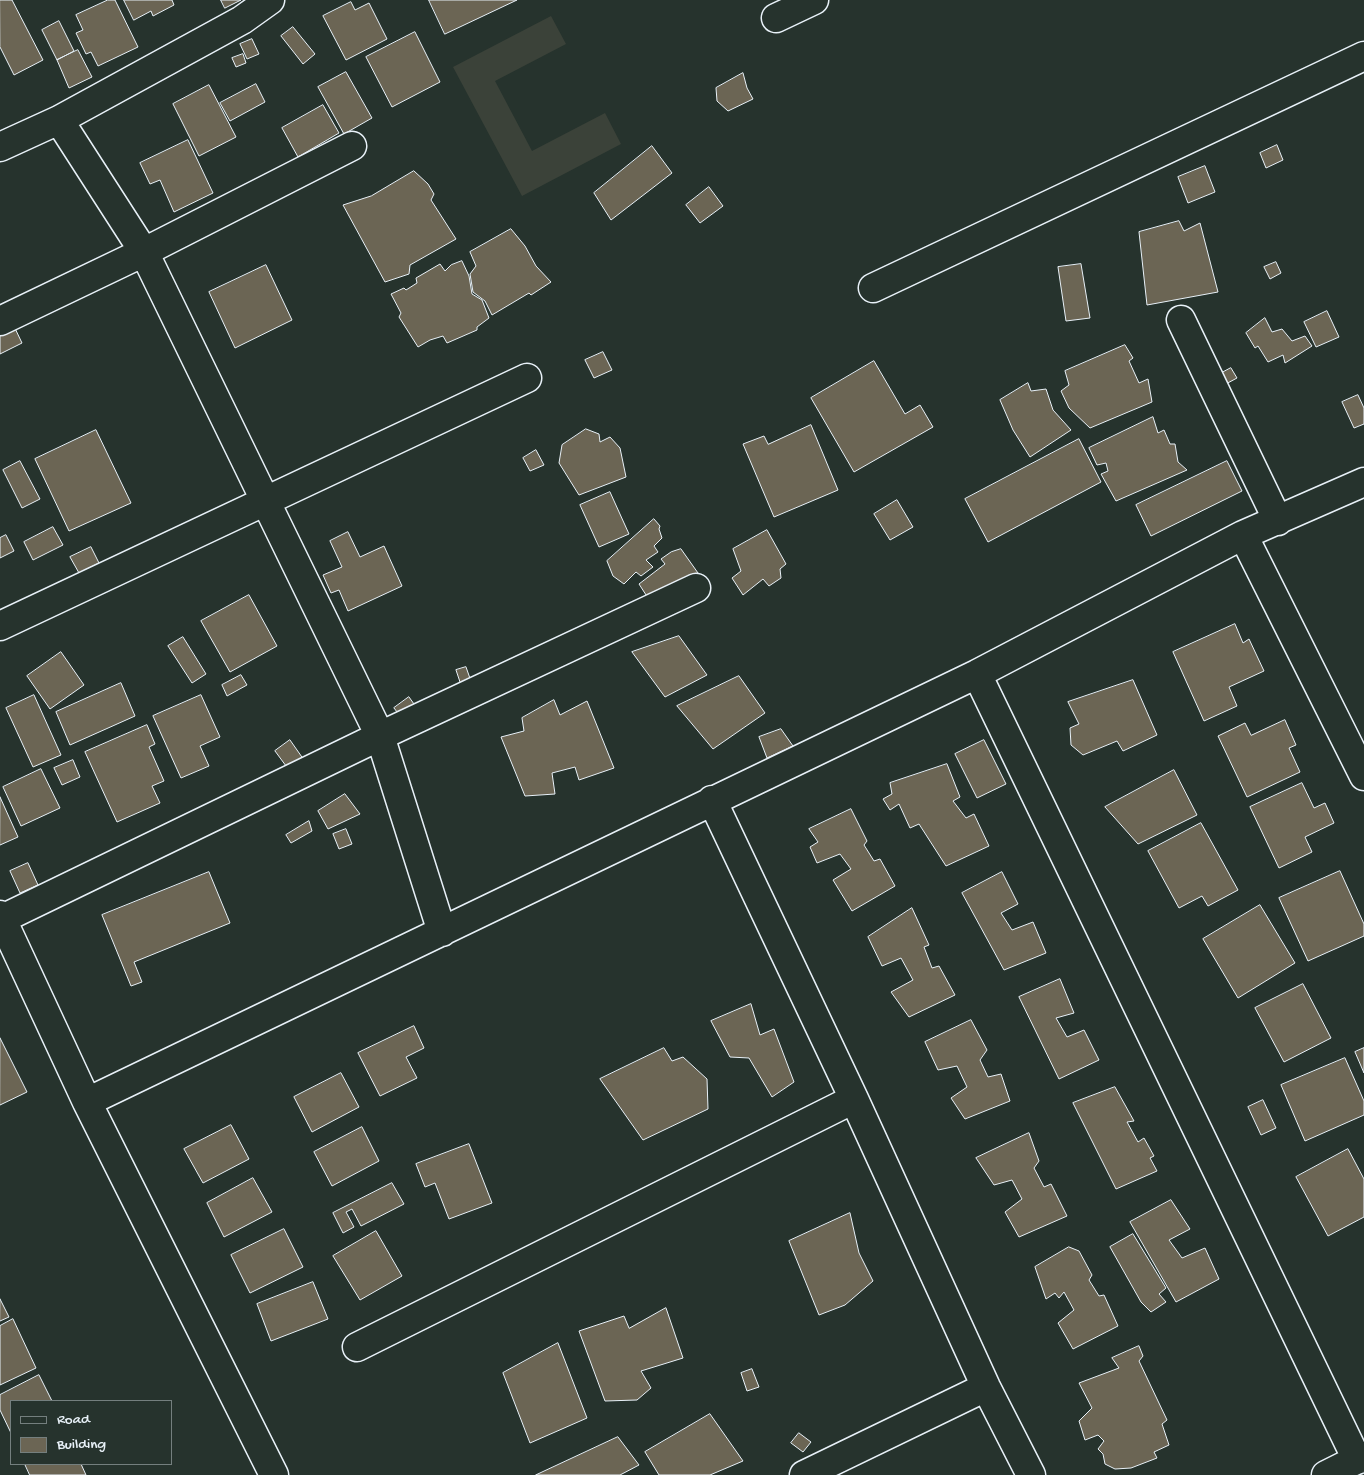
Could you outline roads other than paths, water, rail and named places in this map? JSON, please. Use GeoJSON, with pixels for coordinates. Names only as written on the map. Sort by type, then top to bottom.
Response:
{"type":"FeatureCollection","features":[{"type":"Feature","properties":{"kind":"street"},"geometry":{"type":"LineString","coordinates":[[0,147],[59,120],[242,20],[270,0]]}},
{"type":"Feature","properties":{"kind":"street"},"geometry":{"type":"LineString","coordinates":[[776,18],[814,0]]}},
{"type":"Feature","properties":{"kind":"street"},"geometry":{"type":"LineString","coordinates":[[873,288],[1364,56]]}},
{"type":"Feature","properties":{"kind":"street"},"geometry":{"type":"LineString","coordinates":[[59,120],[144,252],[380,736],[442,932]]}},
{"type":"Feature","properties":{"kind":"street"},"geometry":{"type":"LineString","coordinates":[[0,321],[144,252],[352,146]]}},
{"type":"Feature","properties":{"kind":"street"},"geometry":{"type":"LineString","coordinates":[[1181,320],[1278,521]]}},
{"type":"Feature","properties":{"kind":"street"},"geometry":{"type":"LineString","coordinates":[[0,626],[264,500],[527,378]]}},
{"type":"Feature","properties":{"kind":"street"},"geometry":{"type":"LineString","coordinates":[[87,1102],[977,674],[1243,535],[1364,482]]}},
{"type":"Feature","properties":{"kind":"street"},"geometry":{"type":"LineString","coordinates":[[1243,535],[1364,776]]}},
{"type":"Feature","properties":{"kind":"street"},"geometry":{"type":"LineString","coordinates":[[267,1473],[87,1102],[1,918],[380,736],[696,588]]}},
{"type":"Feature","properties":{"kind":"street"},"geometry":{"type":"LineString","coordinates":[[977,674],[1360,1458],[1326,1475]]}},
{"type":"Feature","properties":{"kind":"street"},"geometry":{"type":"LineString","coordinates":[[712,800],[854,1099],[986,1387],[1031,1475]]}},
{"type":"Feature","properties":{"kind":"street"},"geometry":{"type":"LineString","coordinates":[[357,1347],[854,1099]]}},
{"type":"Feature","properties":{"kind":"street"},"geometry":{"type":"LineString","coordinates":[[804,1475],[986,1387]]}}]}
